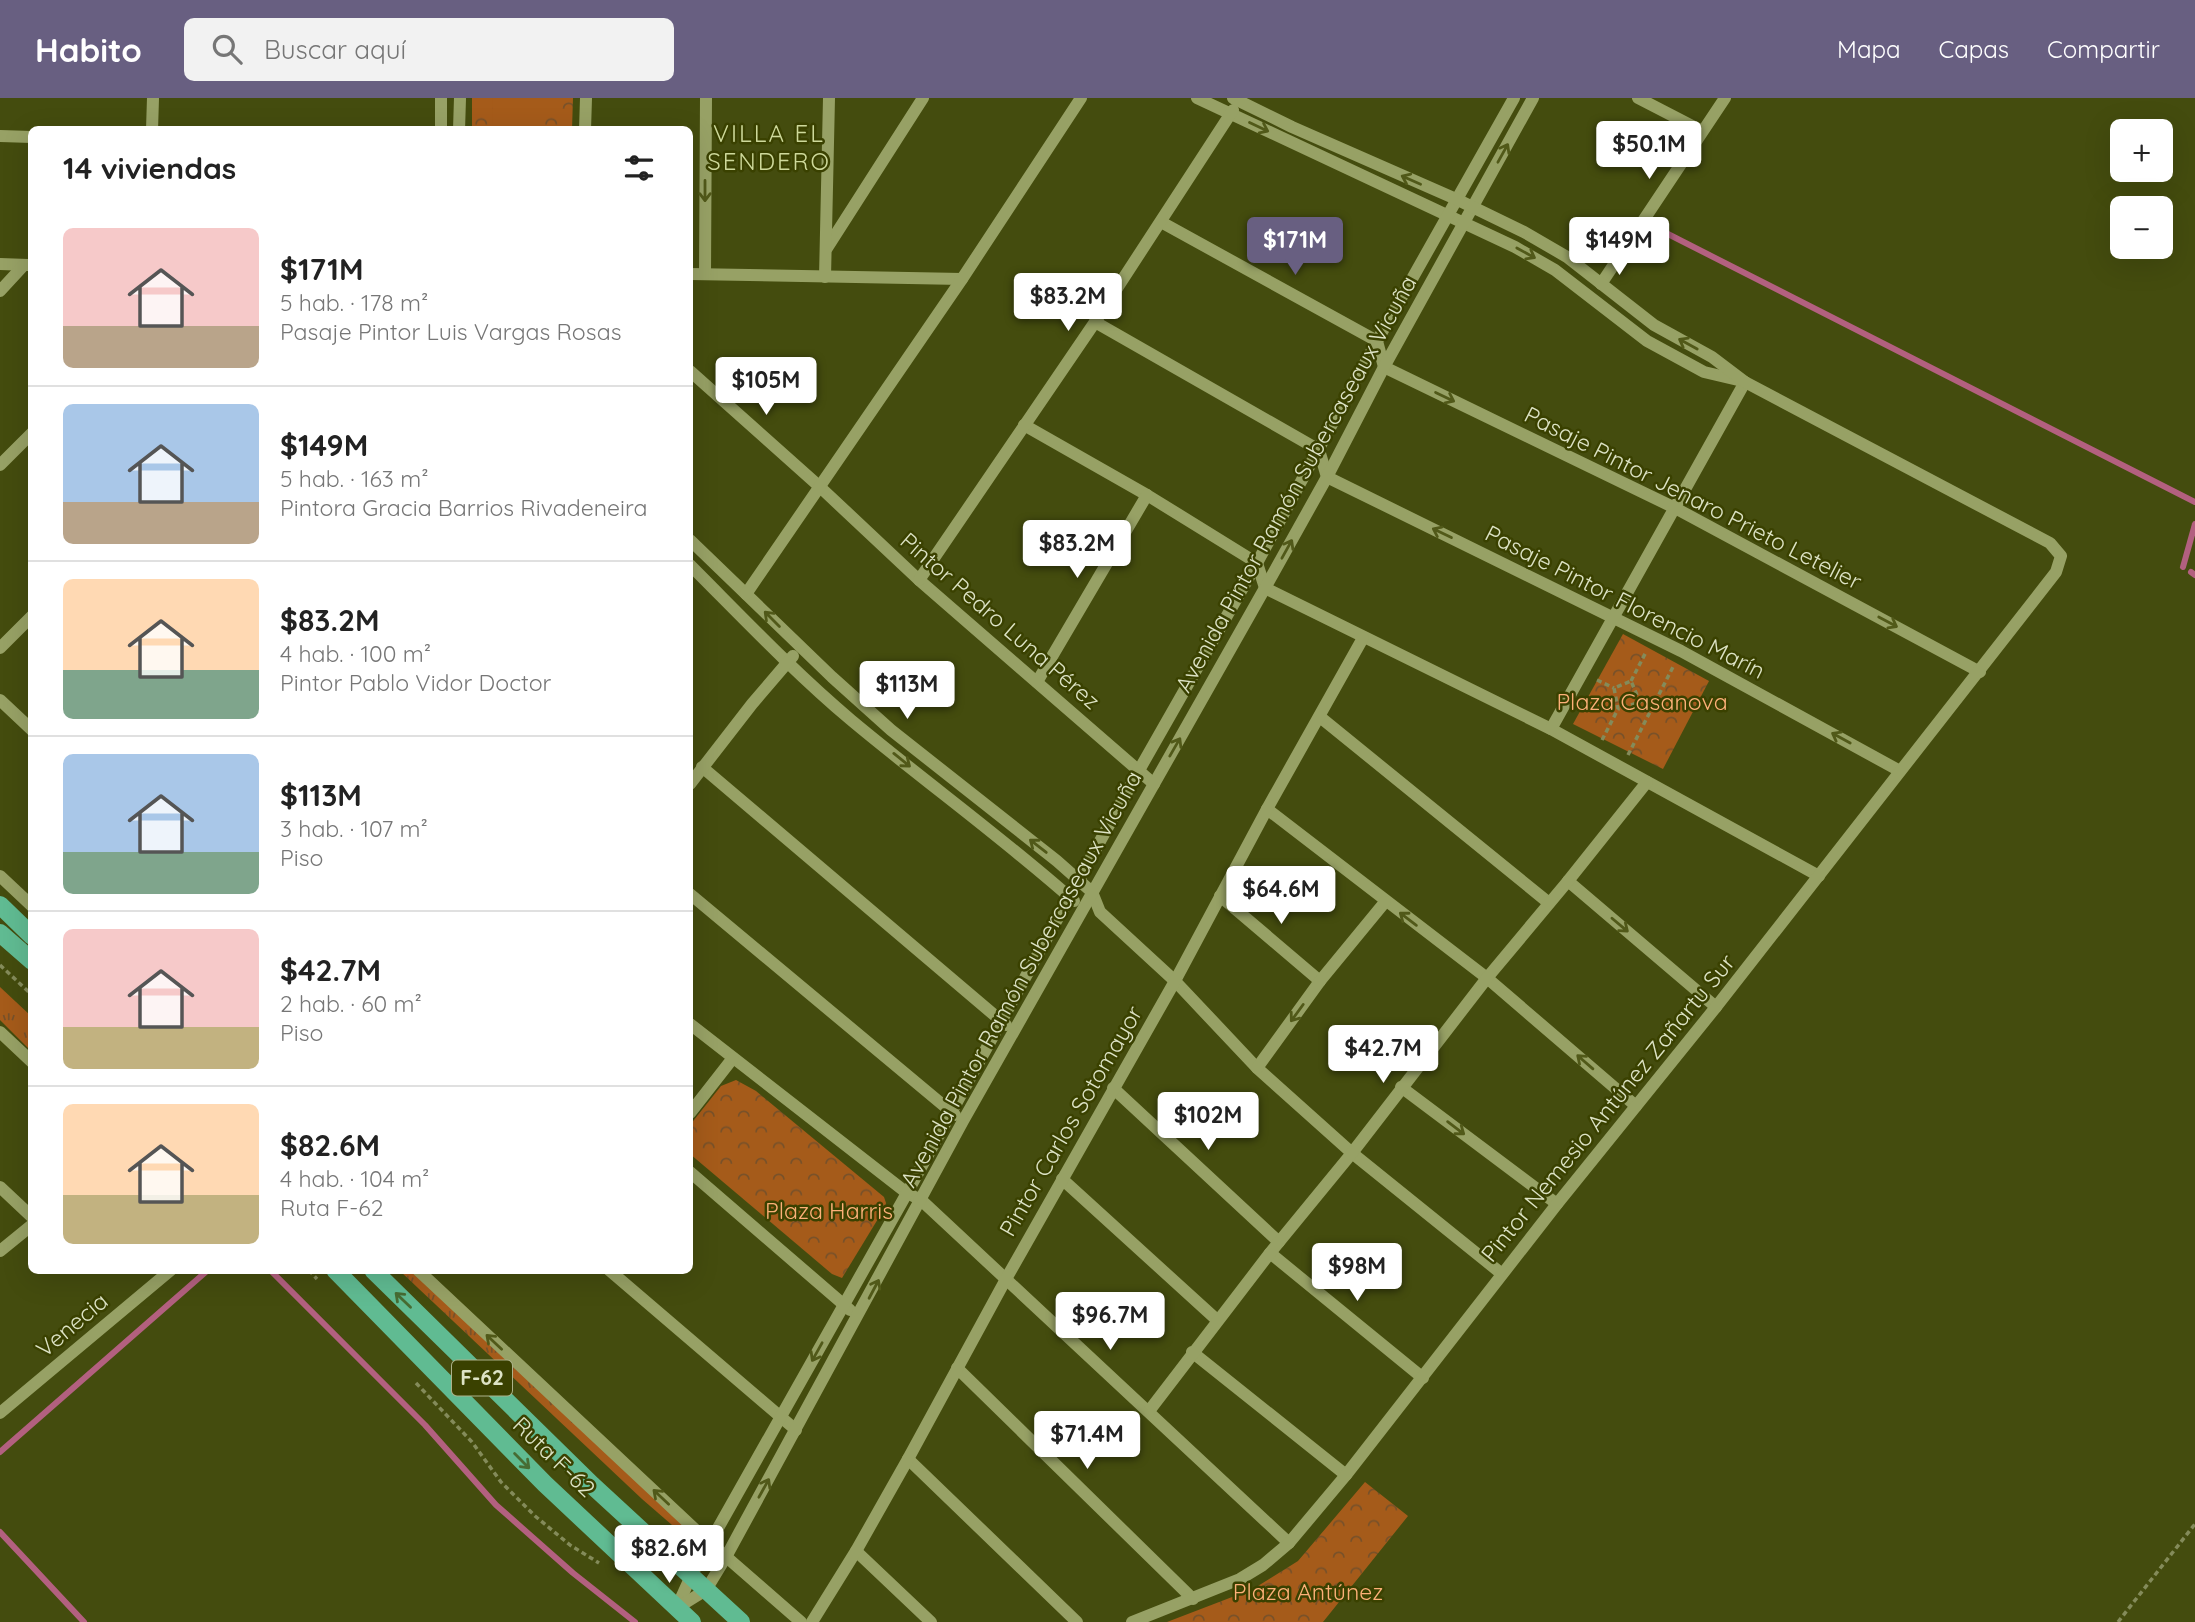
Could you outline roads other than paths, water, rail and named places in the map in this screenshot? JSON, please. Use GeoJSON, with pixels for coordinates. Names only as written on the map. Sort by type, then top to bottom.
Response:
{"type":"FeatureCollection","features":[{"type":"Feature","properties":{"kind":"main road"},"geometry":{"type":"LineString","coordinates":[[0,905],[28,932]]}},
{"type":"Feature","properties":{"kind":"main road"},"geometry":{"type":"LineString","coordinates":[[0,933],[28,958]]}},
{"type":"Feature","properties":{"kind":"main road","name":"Ruta F-62"},"geometry":{"type":"LineString","coordinates":[[339,1274],[545,1484],[692,1622]]}},
{"type":"Feature","properties":{"kind":"main road","name":"F-62"},"geometry":{"type":"LineString","coordinates":[[377,1274],[592,1485],[741,1622]]}},
{"type":"Feature","properties":{"kind":"street"},"geometry":{"type":"LineString","coordinates":[[152,126],[153,98]]}},
{"type":"Feature","properties":{"kind":"street"},"geometry":{"type":"LineString","coordinates":[[441,98],[441,126]]}},
{"type":"Feature","properties":{"kind":"street"},"geometry":{"type":"LineString","coordinates":[[459,126],[460,98]]}},
{"type":"Feature","properties":{"kind":"street"},"geometry":{"type":"LineString","coordinates":[[585,126],[586,98]]}},
{"type":"Feature","properties":{"kind":"street"},"geometry":{"type":"LineString","coordinates":[[705,274],[706,98]]}},
{"type":"Feature","properties":{"kind":"street"},"geometry":{"type":"LineString","coordinates":[[825,277],[829,98]]}},
{"type":"Feature","properties":{"kind":"street"},"geometry":{"type":"LineString","coordinates":[[827,248],[923,98]]}},
{"type":"Feature","properties":{"kind":"street"},"geometry":{"type":"LineString","coordinates":[[746,594],[962,279],[1081,98]]}},
{"type":"Feature","properties":{"kind":"street"},"geometry":{"type":"LineString","coordinates":[[1197,98],[1465,223],[1555,270],[1647,341],[1704,372],[1745,382]]}},
{"type":"Feature","properties":{"kind":"street","name":"Avenida Pintor Ramón Subercaseaux Vicuña"},"geometry":{"type":"LineString","coordinates":[[677,1608],[691,1576],[907,1193],[1138,772],[1257,563],[1447,214],[1514,98]]}},
{"type":"Feature","properties":{"kind":"street","name":"Avenida Pintor Ramón Subercaseaux Vicuña"},"geometry":{"type":"LineString","coordinates":[[677,1608],[706,1590],[726,1557],[920,1200],[1327,477],[1384,367],[1533,98]]}},
{"type":"Feature","properties":{"kind":"street"},"geometry":{"type":"LineString","coordinates":[[1637,98],[1702,131]]}},
{"type":"Feature","properties":{"kind":"street"},"geometry":{"type":"LineString","coordinates":[[1601,284],[1725,98]]}},
{"type":"Feature","properties":{"kind":"street"},"geometry":{"type":"LineString","coordinates":[[919,580],[1161,222],[1230,114],[1236,99],[1524,232],[1567,257],[1654,325],[1712,357],[1745,382]]}},
{"type":"Feature","properties":{"kind":"street"},"geometry":{"type":"LineString","coordinates":[[0,136],[28,137]]}},
{"type":"Feature","properties":{"kind":"street"},"geometry":{"type":"LineString","coordinates":[[1161,222],[1377,341],[1384,367]]}},
{"type":"Feature","properties":{"kind":"street"},"geometry":{"type":"LineString","coordinates":[[0,264],[28,265]]}},
{"type":"Feature","properties":{"kind":"street"},"geometry":{"type":"LineString","coordinates":[[0,291],[28,265]]}},
{"type":"Feature","properties":{"kind":"street"},"geometry":{"type":"LineString","coordinates":[[693,274],[962,279]]}},
{"type":"Feature","properties":{"kind":"street"},"geometry":{"type":"LineString","coordinates":[[1095,322],[1319,450],[1327,477]]}},
{"type":"Feature","properties":{"kind":"street","name":"Pasaje Pintor Jenaro Prieto Letelier"},"geometry":{"type":"LineString","coordinates":[[1384,367],[1675,508],[1980,672]]}},
{"type":"Feature","properties":{"kind":"street","name":"Pintor Pedro Luna Pérez"},"geometry":{"type":"LineString","coordinates":[[693,374],[919,580],[1154,784]]}},
{"type":"Feature","properties":{"kind":"street"},"geometry":{"type":"LineString","coordinates":[[1551,729],[1745,382]]}},
{"type":"Feature","properties":{"kind":"street","name":"Pintor Nemesio Antúnez Zañartu Sur"},"geometry":{"type":"LineString","coordinates":[[1132,1622],[1240,1579],[1263,1565],[1289,1543],[1423,1378],[1502,1274],[1716,1007],[2056,572],[2061,555],[2050,543],[1745,382]]}},
{"type":"Feature","properties":{"kind":"street"},"geometry":{"type":"LineString","coordinates":[[1024,425],[1147,495],[1257,563],[1265,588],[1551,729],[1818,876]]}},
{"type":"Feature","properties":{"kind":"street"},"geometry":{"type":"LineString","coordinates":[[0,465],[28,437]]}},
{"type":"Feature","properties":{"kind":"street","name":"Pasaje Pintor Florencio Marín"},"geometry":{"type":"LineString","coordinates":[[1327,477],[1654,637],[1900,771]]}},
{"type":"Feature","properties":{"kind":"street"},"geometry":{"type":"LineString","coordinates":[[1037,682],[1147,495]]}},
{"type":"Feature","properties":{"kind":"street"},"geometry":{"type":"LineString","coordinates":[[693,543],[891,730],[1093,892],[1100,912],[1175,981],[1257,1068],[1352,1153],[1502,1274]]}},
{"type":"Feature","properties":{"kind":"street"},"geometry":{"type":"LineString","coordinates":[[693,568],[788,663],[850,719],[1038,869],[1083,909],[1100,912]]}},
{"type":"Feature","properties":{"kind":"street"},"geometry":{"type":"LineString","coordinates":[[0,648],[28,620]]}},
{"type":"Feature","properties":{"kind":"street","name":"Pintor Carlos Sotomayor"},"geometry":{"type":"LineString","coordinates":[[812,1622],[908,1459],[1363,638]]}},
{"type":"Feature","properties":{"kind":"street"},"geometry":{"type":"LineString","coordinates":[[693,780],[801,647]]}},
{"type":"Feature","properties":{"kind":"street"},"geometry":{"type":"LineString","coordinates":[[0,700],[28,726]]}},
{"type":"Feature","properties":{"kind":"street"},"geometry":{"type":"LineString","coordinates":[[1320,717],[1549,903]]}},
{"type":"Feature","properties":{"kind":"street"},"geometry":{"type":"LineString","coordinates":[[702,767],[1015,1032]]}},
{"type":"Feature","properties":{"kind":"street"},"geometry":{"type":"LineString","coordinates":[[1149,1411],[1192,1352],[1352,1153],[1487,978],[1647,782]]}},
{"type":"Feature","properties":{"kind":"street"},"geometry":{"type":"LineString","coordinates":[[1267,809],[1487,978],[1636,1106]]}},
{"type":"Feature","properties":{"kind":"street"},"geometry":{"type":"LineString","coordinates":[[0,876],[28,902]]}},
{"type":"Feature","properties":{"kind":"street"},"geometry":{"type":"LineString","coordinates":[[1568,881],[1716,1007]]}},
{"type":"Feature","properties":{"kind":"street"},"geometry":{"type":"LineString","coordinates":[[1220,896],[1320,981]]}},
{"type":"Feature","properties":{"kind":"street"},"geometry":{"type":"LineString","coordinates":[[693,897],[964,1121]]}},
{"type":"Feature","properties":{"kind":"street"},"geometry":{"type":"LineString","coordinates":[[1257,1068],[1320,981],[1385,902]]}},
{"type":"Feature","properties":{"kind":"street"},"geometry":{"type":"LineString","coordinates":[[693,1026],[907,1193],[920,1200],[1289,1543]]}},
{"type":"Feature","properties":{"kind":"street"},"geometry":{"type":"LineString","coordinates":[[0,1032],[28,1058]]}},
{"type":"Feature","properties":{"kind":"street"},"geometry":{"type":"LineString","coordinates":[[693,1108],[733,1058]]}},
{"type":"Feature","properties":{"kind":"street"},"geometry":{"type":"LineString","coordinates":[[1402,1087],[1557,1204]]}},
{"type":"Feature","properties":{"kind":"street"},"geometry":{"type":"LineString","coordinates":[[1113,1088],[1279,1242]]}},
{"type":"Feature","properties":{"kind":"street"},"geometry":{"type":"LineString","coordinates":[[693,1175],[843,1306],[859,1315]]}},
{"type":"Feature","properties":{"kind":"street"},"geometry":{"type":"LineString","coordinates":[[1062,1179],[1217,1320]]}},
{"type":"Feature","properties":{"kind":"street"},"geometry":{"type":"LineString","coordinates":[[0,1186],[28,1213]]}},
{"type":"Feature","properties":{"kind":"street"},"geometry":{"type":"LineString","coordinates":[[0,1251],[28,1228]]}},
{"type":"Feature","properties":{"kind":"street"},"geometry":{"type":"LineString","coordinates":[[1270,1253],[1423,1378]]}},
{"type":"Feature","properties":{"kind":"street","name":"Venecia"},"geometry":{"type":"LineString","coordinates":[[0,1413],[166,1274]]}},
{"type":"Feature","properties":{"kind":"street"},"geometry":{"type":"LineString","coordinates":[[422,1274],[726,1557],[801,1622]]}},
{"type":"Feature","properties":{"kind":"street"},"geometry":{"type":"LineString","coordinates":[[613,1274],[796,1430]]}},
{"type":"Feature","properties":{"kind":"street"},"geometry":{"type":"LineString","coordinates":[[1192,1352],[1346,1475]]}},
{"type":"Feature","properties":{"kind":"street"},"geometry":{"type":"LineString","coordinates":[[957,1368],[1193,1599]]}},
{"type":"Feature","properties":{"kind":"street"},"geometry":{"type":"LineString","coordinates":[[908,1459],[1077,1622]]}},
{"type":"Feature","properties":{"kind":"street"},"geometry":{"type":"LineString","coordinates":[[856,1551],[931,1622]]}},
{"type":"Feature","properties":{"kind":"waterway"},"geometry":{"type":"LineString","coordinates":[[1666,233],[2195,502]]}},
{"type":"Feature","properties":{"kind":"waterway"},"geometry":{"type":"LineString","coordinates":[[2183,567],[2195,524]]}},
{"type":"Feature","properties":{"kind":"waterway"},"geometry":{"type":"LineString","coordinates":[[2191,572],[2195,575]]}},
{"type":"Feature","properties":{"kind":"waterway"},"geometry":{"type":"LineString","coordinates":[[0,1452],[203,1274]]}},
{"type":"Feature","properties":{"kind":"waterway"},"geometry":{"type":"LineString","coordinates":[[274,1274],[425,1425],[496,1505],[573,1573],[635,1622]]}},
{"type":"Feature","properties":{"kind":"waterway"},"geometry":{"type":"LineString","coordinates":[[0,1532],[84,1622]]}},
{"type":"Feature","properties":{"kind":"district","name":"VILLA EL SENDERO"},"geometry":{"type":"Point","coordinates":[769,148]}},
{"type":"Feature","properties":{"kind":"park label","name":"Plaza Casanova"},"geometry":{"type":"Point","coordinates":[1642,702]}},
{"type":"Feature","properties":{"kind":"park label","name":"Plaza Harris"},"geometry":{"type":"Point","coordinates":[829,1211]}},
{"type":"Feature","properties":{"kind":"park label","name":"Plaza Antúnez"},"geometry":{"type":"Point","coordinates":[1308,1592]}}]}
